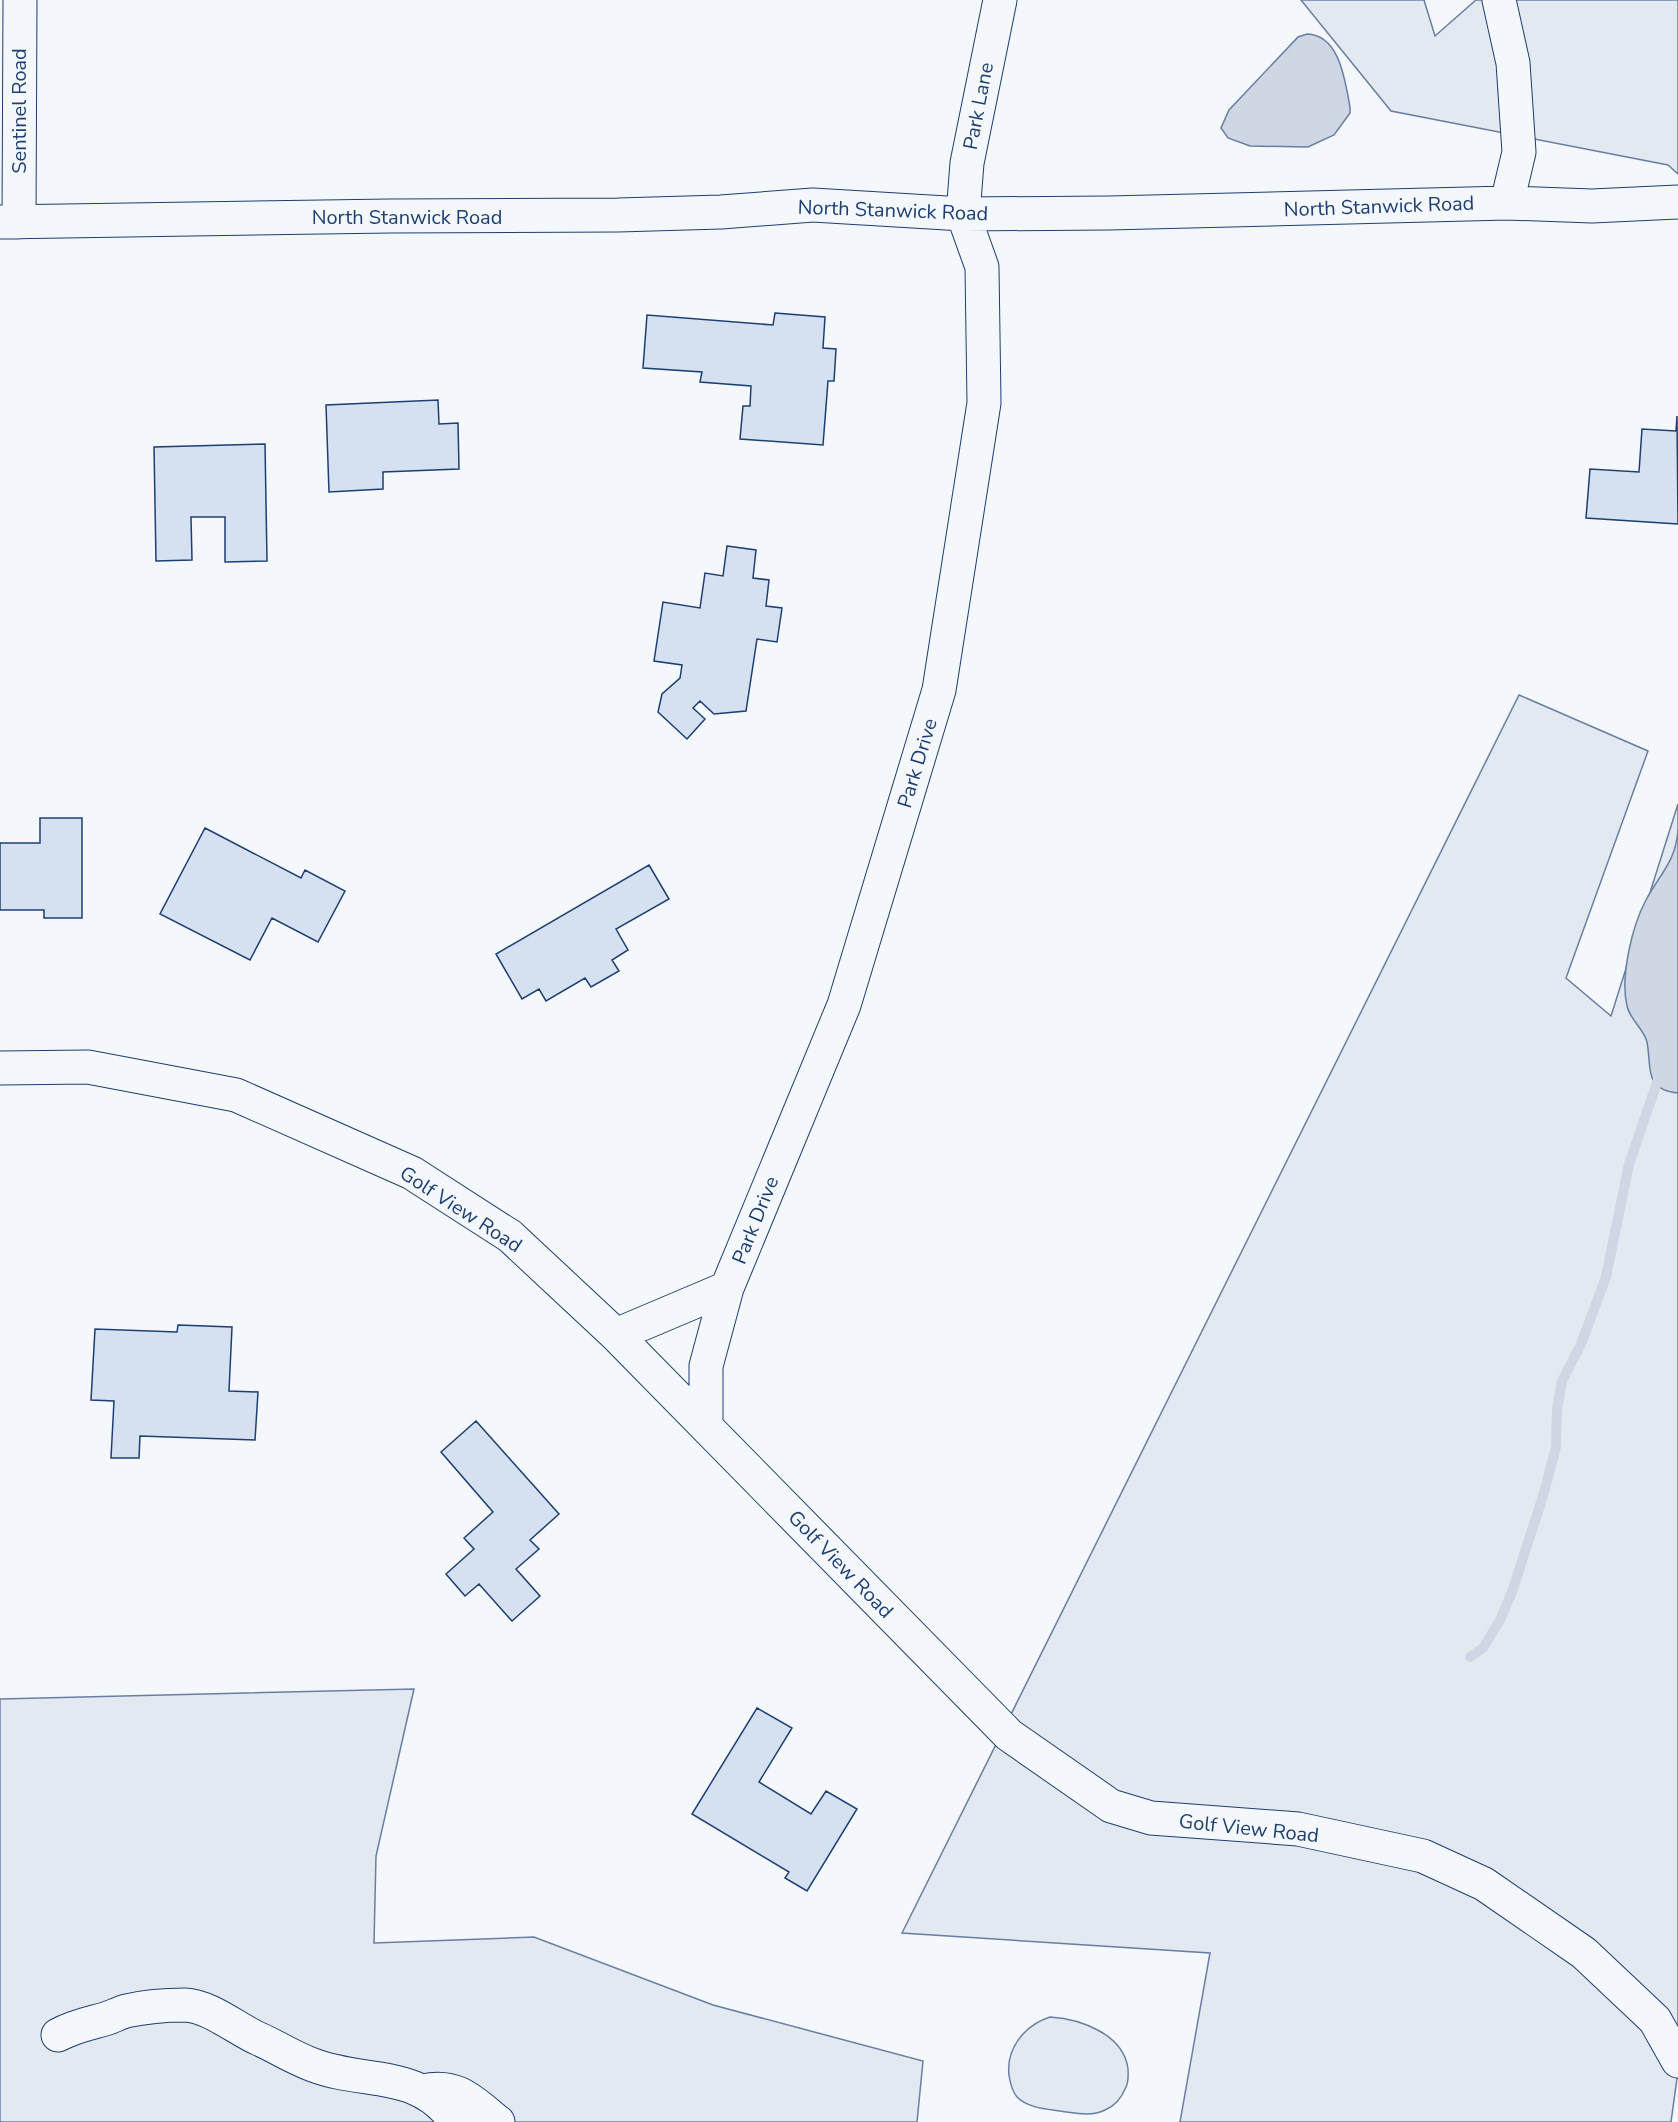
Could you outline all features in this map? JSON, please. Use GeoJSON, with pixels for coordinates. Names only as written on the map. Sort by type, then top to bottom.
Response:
{"type":"FeatureCollection","features":[{"type":"Feature","properties":{"kind":"street","name":"Sentinel Road"},"geometry":{"type":"LineString","coordinates":[[10,222],[20,0]]}},
{"type":"Feature","properties":{"kind":"street","name":"Park Lane"},"geometry":{"type":"LineString","coordinates":[[963,214],[967,163],[1000,0]]}},
{"type":"Feature","properties":{"kind":"street"},"geometry":{"type":"LineString","coordinates":[[1499,0],[1513,63],[1519,152],[1508,202]]}},
{"type":"Feature","properties":{"kind":"street","name":"North Stanwick Road"},"geometry":{"type":"LineString","coordinates":[[10,222],[607,215],[721,212],[813,205],[963,214],[1508,202],[1592,206],[1678,202]]}},
{"type":"Feature","properties":{"kind":"street","name":"Park Drive"},"geometry":{"type":"LineString","coordinates":[[706,1426],[706,1366],[727,1288],[844,1005],[939,690],[984,403],[982,267],[963,214]]}},
{"type":"Feature","properties":{"kind":"street","name":"Golf View Road"},"geometry":{"type":"LineString","coordinates":[[0,1068],[88,1067],[236,1095],[412,1173],[510,1236],[616,1335],[1009,1735],[1111,1806],[1150,1818],[1298,1829],[1422,1856],[1485,1884],[1584,1953],[1655,2020],[1678,2061]]}},
{"type":"Feature","properties":{"kind":"street","name":"Park Drive"},"geometry":{"type":"LineString","coordinates":[[616,1335],[727,1288]]}},
{"type":"Feature","properties":{"kind":"street"},"geometry":{"type":"LineString","coordinates":[[58,2034],[80,2024],[106,2019],[126,2011],[188,2005],[224,2018],[251,2035],[313,2065],[395,2082],[423,2091],[439,2102],[456,2122]]}},
{"type":"Feature","properties":{"kind":"street"},"geometry":{"type":"LineString","coordinates":[[423,2091],[439,2088],[459,2092],[498,2122]]}},
{"type":"Feature","properties":{"kind":"shaded area"},"geometry":{"type":"Polygon","coordinates":[[[1301,0],[1424,0],[1435,36],[1476,0],[1678,0],[1678,174],[1668,165],[1391,111],[1301,0]]]}},
{"type":"Feature","properties":{"kind":"shaded area"},"geometry":{"type":"Polygon","coordinates":[[[1307,34],[1318,36],[1327,42],[1334,51],[1343,73],[1350,113],[1334,135],[1308,147],[1250,146],[1228,138],[1221,128],[1229,110],[1298,37],[1307,34]]]}},
{"type":"Feature","properties":{"kind":"shaded area"},"geometry":{"type":"Polygon","coordinates":[[[1519,695],[1648,751],[1566,978],[1611,1016],[1678,804],[1678,2071],[1671,2122],[1180,2122],[1210,1953],[902,1933],[1519,695]]]}},
{"type":"Feature","properties":{"kind":"shaded area"},"geometry":{"type":"Polygon","coordinates":[[[1678,830],[1678,1093],[1659,1087],[1651,1076],[1647,1042],[1627,1006],[1625,981],[1636,923],[1646,900],[1671,859],[1678,830]]]}},
{"type":"Feature","properties":{"kind":"shaded area"},"geometry":{"type":"Polygon","coordinates":[[[414,1689],[376,1856],[374,1943],[534,1937],[713,2005],[923,2061],[917,2122],[0,2122],[0,1699],[414,1689]]]}},
{"type":"Feature","properties":{"kind":"shaded area"},"geometry":{"type":"Polygon","coordinates":[[[1050,2017],[1088,2025],[1110,2038],[1119,2047],[1125,2057],[1128,2081],[1118,2101],[1112,2106],[1089,2114],[1077,2113],[1032,2106],[1015,2095],[1009,2075],[1014,2047],[1025,2032],[1050,2017]]]}},
{"type":"Feature","properties":{"kind":"building"},"geometry":{"type":"Polygon","coordinates":[[[775,313],[825,317],[823,348],[836,349],[834,381],[828,381],[823,445],[740,439],[743,406],[750,406],[751,386],[700,382],[702,372],[643,368],[647,315],[773,325],[775,313]]]}},
{"type":"Feature","properties":{"kind":"building"},"geometry":{"type":"Polygon","coordinates":[[[438,400],[439,424],[458,423],[459,469],[383,472],[383,489],[329,492],[326,405],[438,400]]]}},
{"type":"Feature","properties":{"kind":"building"},"geometry":{"type":"Polygon","coordinates":[[[1677,416],[1678,524],[1586,518],[1590,469],[1639,472],[1642,429],[1676,431],[1677,416]]]}},
{"type":"Feature","properties":{"kind":"building"},"geometry":{"type":"Polygon","coordinates":[[[265,444],[267,561],[225,562],[225,517],[191,517],[192,560],[156,561],[154,447],[265,444]]]}},
{"type":"Feature","properties":{"kind":"building"},"geometry":{"type":"Polygon","coordinates":[[[727,546],[756,550],[753,578],[769,580],[766,606],[782,608],[777,642],[757,639],[746,711],[714,714],[700,701],[693,708],[705,719],[687,739],[658,712],[662,694],[680,678],[682,665],[654,661],[663,602],[700,608],[705,573],[723,576],[727,546]]]}},
{"type":"Feature","properties":{"kind":"building"},"geometry":{"type":"Polygon","coordinates":[[[40,818],[82,818],[82,918],[44,918],[44,910],[0,910],[0,843],[40,843],[40,818]]]}},
{"type":"Feature","properties":{"kind":"building"},"geometry":{"type":"Polygon","coordinates":[[[205,828],[301,878],[305,870],[345,891],[318,942],[272,918],[250,960],[160,914],[205,828]]]}},
{"type":"Feature","properties":{"kind":"building"},"geometry":{"type":"Polygon","coordinates":[[[649,865],[669,899],[616,929],[628,950],[612,960],[619,971],[591,987],[585,978],[546,1001],[539,989],[522,999],[496,954],[649,865]]]}},
{"type":"Feature","properties":{"kind":"building"},"geometry":{"type":"Polygon","coordinates":[[[178,1325],[232,1327],[229,1391],[258,1392],[255,1440],[140,1436],[139,1458],[111,1458],[114,1401],[91,1400],[95,1329],[177,1332],[178,1325]]]}},
{"type":"Feature","properties":{"kind":"building"},"geometry":{"type":"Polygon","coordinates":[[[476,1421],[559,1514],[530,1540],[539,1549],[516,1569],[540,1596],[512,1621],[479,1584],[465,1596],[446,1574],[474,1549],[464,1538],[493,1512],[441,1452],[476,1421]]]}},
{"type":"Feature","properties":{"kind":"building"},"geometry":{"type":"Polygon","coordinates":[[[757,1708],[792,1728],[759,1782],[811,1814],[826,1791],[857,1809],[807,1891],[785,1878],[789,1872],[692,1814],[757,1708]]]}},
{"type":"Feature","properties":{"kind":"waterway"},"geometry":{"type":"LineString","coordinates":[[1470,1657],[1483,1648],[1500,1620],[1512,1592],[1556,1447],[1557,1409],[1562,1381],[1581,1344],[1606,1277],[1629,1164],[1660,1074]]}}]}
